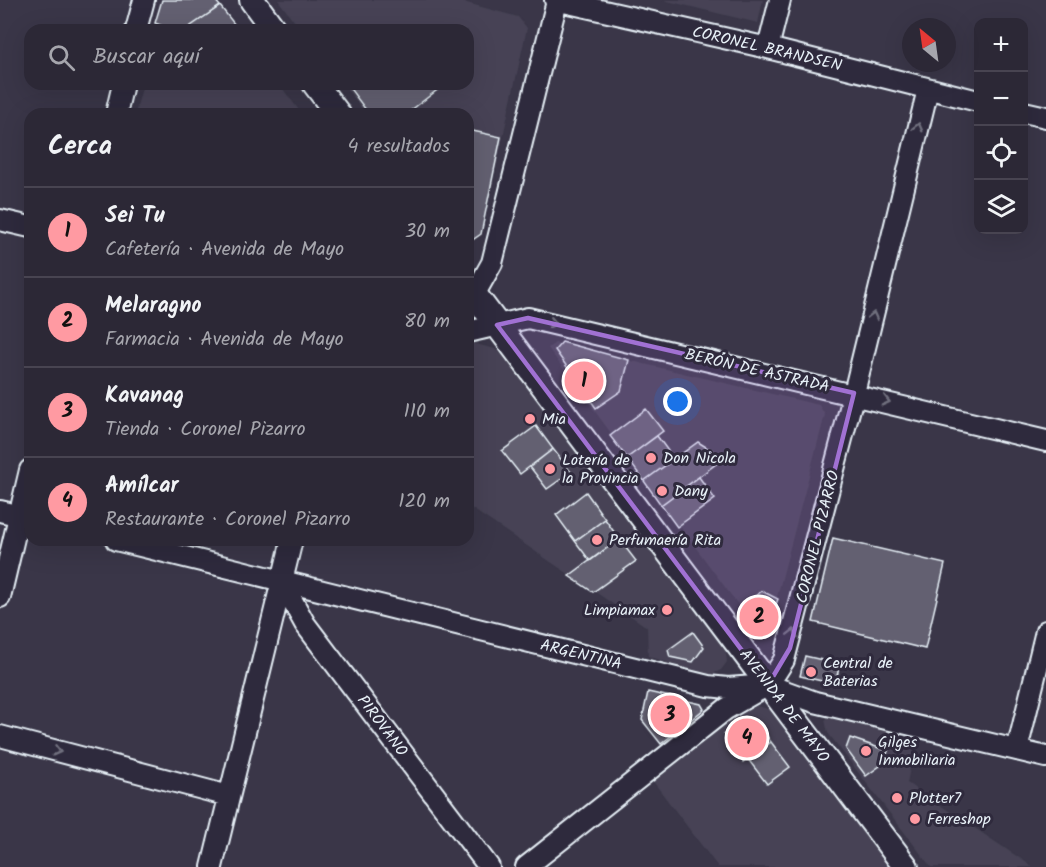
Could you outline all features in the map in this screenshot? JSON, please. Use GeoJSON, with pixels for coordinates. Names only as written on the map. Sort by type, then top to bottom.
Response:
{"type":"FeatureCollection","features":[{"type":"Feature","properties":{"kind":"main road"},"geometry":{"type":"LineString","coordinates":[[252,0],[270,24]]}},
{"type":"Feature","properties":{"kind":"main road"},"geometry":{"type":"LineString","coordinates":[[320,90],[333,108]]}},
{"type":"Feature","properties":{"kind":"main road","name":"AVENIDA DE MAYO"},"geometry":{"type":"LineString","coordinates":[[474,295],[906,867]]}},
{"type":"Feature","properties":{"kind":"street"},"geometry":{"type":"LineString","coordinates":[[138,24],[144,0]]}},
{"type":"Feature","properties":{"kind":"street"},"geometry":{"type":"LineString","coordinates":[[474,287],[492,263],[556,0]]}},
{"type":"Feature","properties":{"kind":"street","name":"CORONEL BRANDSEN"},"geometry":{"type":"LineString","coordinates":[[556,0],[768,48],[974,100]]}},
{"type":"Feature","properties":{"kind":"street"},"geometry":{"type":"LineString","coordinates":[[768,48],[780,0]]}},
{"type":"Feature","properties":{"kind":"street","name":"CORONEL PIZARRO"},"geometry":{"type":"LineString","coordinates":[[526,867],[726,710],[768,685],[790,648],[928,89]]}},
{"type":"Feature","properties":{"kind":"street"},"geometry":{"type":"LineString","coordinates":[[117,108],[122,90]]}},
{"type":"Feature","properties":{"kind":"street"},"geometry":{"type":"LineString","coordinates":[[1028,113],[1046,117]]}},
{"type":"Feature","properties":{"kind":"street"},"geometry":{"type":"LineString","coordinates":[[0,220],[24,226]]}},
{"type":"Feature","properties":{"kind":"street","name":"BERÓN DE ASTRADA"},"geometry":{"type":"LineString","coordinates":[[474,331],[528,318],[854,393],[1046,441]]}},
{"type":"Feature","properties":{"kind":"street"},"geometry":{"type":"LineString","coordinates":[[0,511],[24,517]]}},
{"type":"Feature","properties":{"kind":"street"},"geometry":{"type":"LineString","coordinates":[[0,597],[24,520]]}},
{"type":"Feature","properties":{"kind":"street","name":"ARGENTINA"},"geometry":{"type":"LineString","coordinates":[[140,546],[708,686],[728,688],[768,685],[815,702],[1046,757]]}},
{"type":"Feature","properties":{"kind":"street"},"geometry":{"type":"LineString","coordinates":[[212,867],[291,546]]}},
{"type":"Feature","properties":{"kind":"street","name":"PIROVANO"},"geometry":{"type":"LineString","coordinates":[[282,582],[305,624],[489,867]]}},
{"type":"Feature","properties":{"kind":"street"},"geometry":{"type":"LineString","coordinates":[[1017,750],[1046,631]]}},
{"type":"Feature","properties":{"kind":"street"},"geometry":{"type":"LineString","coordinates":[[0,736],[229,796]]}},
{"type":"Feature","properties":{"kind":"highlighted area"},"geometry":{"type":"Polygon","coordinates":[[[528,318],[854,393],[790,648],[768,685],[497,325],[528,318]]]}},
{"type":"Feature","properties":{"kind":"shaded area"},"geometry":{"type":"Polygon","coordinates":[[[278,0],[456,0],[518,17],[527,28],[482,232],[474,237],[474,108],[361,108],[348,90],[474,90],[474,24],[296,24],[278,0]]]}},
{"type":"Feature","properties":{"kind":"shaded area"},"geometry":{"type":"Polygon","coordinates":[[[663,0],[763,0],[758,23],[663,0]]]}},
{"type":"Feature","properties":{"kind":"shaded area"},"geometry":{"type":"Polygon","coordinates":[[[141,90],[284,90],[297,108],[137,108],[141,90]]]}},
{"type":"Feature","properties":{"kind":"shaded area"},"geometry":{"type":"Polygon","coordinates":[[[555,343],[819,405],[825,415],[772,616],[756,629],[548,348],[555,343]]]}},
{"type":"Feature","properties":{"kind":"shaded area"},"geometry":{"type":"Polygon","coordinates":[[[474,344],[495,349],[506,358],[725,648],[727,662],[721,670],[708,676],[648,656],[647,627],[474,510],[474,344]]]}},
{"type":"Feature","properties":{"kind":"shaded area"},"geometry":{"type":"Polygon","coordinates":[[[757,706],[772,710],[890,867],[718,867],[652,780],[735,717],[757,706]]]}},
{"type":"Feature","properties":{"kind":"shaded area"},"geometry":{"type":"Polygon","coordinates":[[[830,717],[916,738],[907,783],[1033,867],[931,867],[828,733],[825,720],[830,717]]]}},
{"type":"Feature","properties":{"kind":"building"},"geometry":{"type":"Polygon","coordinates":[[[162,0],[215,0],[220,6],[194,24],[155,23],[162,0]]]}},
{"type":"Feature","properties":{"kind":"building"},"geometry":{"type":"Polygon","coordinates":[[[220,6],[234,24],[194,24],[220,6]]]}},
{"type":"Feature","properties":{"kind":"building"},"geometry":{"type":"Polygon","coordinates":[[[351,90],[437,90],[414,108],[364,108],[351,90]]]}},
{"type":"Feature","properties":{"kind":"building"},"geometry":{"type":"Polygon","coordinates":[[[474,131],[501,137],[481,234],[474,239],[474,131]]]}},
{"type":"Feature","properties":{"kind":"building"},"geometry":{"type":"Polygon","coordinates":[[[562,342],[629,360],[621,391],[596,408],[555,350],[562,342]]]}},
{"type":"Feature","properties":{"kind":"building"},"geometry":{"type":"Polygon","coordinates":[[[646,409],[663,431],[627,458],[610,436],[646,409]]]}},
{"type":"Feature","properties":{"kind":"building"},"geometry":{"type":"Polygon","coordinates":[[[536,426],[553,449],[520,474],[502,451],[536,426]]]}},
{"type":"Feature","properties":{"kind":"building","name":"Don Nicola"},"geometry":{"type":"Polygon","coordinates":[[[657,436],[674,459],[644,481],[627,458],[657,436]]]}},
{"type":"Feature","properties":{"kind":"building"},"geometry":{"type":"Polygon","coordinates":[[[698,442],[724,458],[661,505],[644,481],[698,442]]]}},
{"type":"Feature","properties":{"kind":"building","name":"Lotería de la Provincia"},"geometry":{"type":"Polygon","coordinates":[[[553,449],[571,472],[547,489],[530,467],[553,449]]]}},
{"type":"Feature","properties":{"kind":"building"},"geometry":{"type":"Polygon","coordinates":[[[699,477],[715,499],[677,527],[661,505],[699,477]]]}},
{"type":"Feature","properties":{"kind":"building"},"geometry":{"type":"Polygon","coordinates":[[[586,492],[605,519],[575,541],[556,515],[586,492]]]}},
{"type":"Feature","properties":{"kind":"building","name":"Perfumaería Rita"},"geometry":{"type":"Polygon","coordinates":[[[605,519],[619,539],[590,561],[575,541],[605,519]]]}},
{"type":"Feature","properties":{"kind":"building"},"geometry":{"type":"Polygon","coordinates":[[[833,538],[945,564],[925,649],[813,622],[833,538]]]}},
{"type":"Feature","properties":{"kind":"building"},"geometry":{"type":"Polygon","coordinates":[[[619,539],[636,561],[593,592],[569,576],[619,539]]]}},
{"type":"Feature","properties":{"kind":"building"},"geometry":{"type":"Polygon","coordinates":[[[762,591],[778,599],[772,615],[757,629],[741,607],[762,591]]]}},
{"type":"Feature","properties":{"kind":"building"},"geometry":{"type":"Polygon","coordinates":[[[693,632],[704,647],[693,662],[670,657],[668,650],[693,632]]]}},
{"type":"Feature","properties":{"kind":"building"},"geometry":{"type":"Polygon","coordinates":[[[805,656],[840,664],[835,684],[800,676],[805,656]]]}},
{"type":"Feature","properties":{"kind":"building"},"geometry":{"type":"Polygon","coordinates":[[[648,692],[701,704],[704,709],[661,744],[642,720],[648,692]]]}},
{"type":"Feature","properties":{"kind":"building"},"geometry":{"type":"Polygon","coordinates":[[[743,721],[757,722],[771,742],[743,762],[724,734],[743,721]]]}},
{"type":"Feature","properties":{"kind":"building"},"geometry":{"type":"Polygon","coordinates":[[[850,738],[888,751],[884,763],[866,776],[846,749],[850,738]]]}},
{"type":"Feature","properties":{"kind":"building"},"geometry":{"type":"Polygon","coordinates":[[[771,742],[790,767],[767,784],[747,758],[771,742]]]}},
{"type":"Feature","properties":{"kind":"place","name":"Sei Tu"},"geometry":{"type":"Point","coordinates":[584,381]}},
{"type":"Feature","properties":{"kind":"place","name":"Mia"},"geometry":{"type":"Point","coordinates":[530,419]}},
{"type":"Feature","properties":{"kind":"place","name":"Don Nicola"},"geometry":{"type":"Point","coordinates":[651,458]}},
{"type":"Feature","properties":{"kind":"place","name":"Lotería de la Provincia"},"geometry":{"type":"Point","coordinates":[550,469]}},
{"type":"Feature","properties":{"kind":"place","name":"Dany"},"geometry":{"type":"Point","coordinates":[662,491]}},
{"type":"Feature","properties":{"kind":"place","name":"Perfumaería Rita"},"geometry":{"type":"Point","coordinates":[597,540]}},
{"type":"Feature","properties":{"kind":"place","name":"Limpiamax"},"geometry":{"type":"Point","coordinates":[667,610]}},
{"type":"Feature","properties":{"kind":"place","name":"Melaragno"},"geometry":{"type":"Point","coordinates":[759,617]}},
{"type":"Feature","properties":{"kind":"place","name":"Central de Baterias"},"geometry":{"type":"Point","coordinates":[811,672]}},
{"type":"Feature","properties":{"kind":"place","name":"Kavanag"},"geometry":{"type":"Point","coordinates":[670,715]}},
{"type":"Feature","properties":{"kind":"place","name":"Amílcar"},"geometry":{"type":"Point","coordinates":[747,738]}},
{"type":"Feature","properties":{"kind":"place","name":"Gilges Inmobiliaria"},"geometry":{"type":"Point","coordinates":[866,751]}},
{"type":"Feature","properties":{"kind":"place","name":"Plotter7"},"geometry":{"type":"Point","coordinates":[897,798]}},
{"type":"Feature","properties":{"kind":"place","name":"Ferreshop"},"geometry":{"type":"Point","coordinates":[915,819]}}]}
